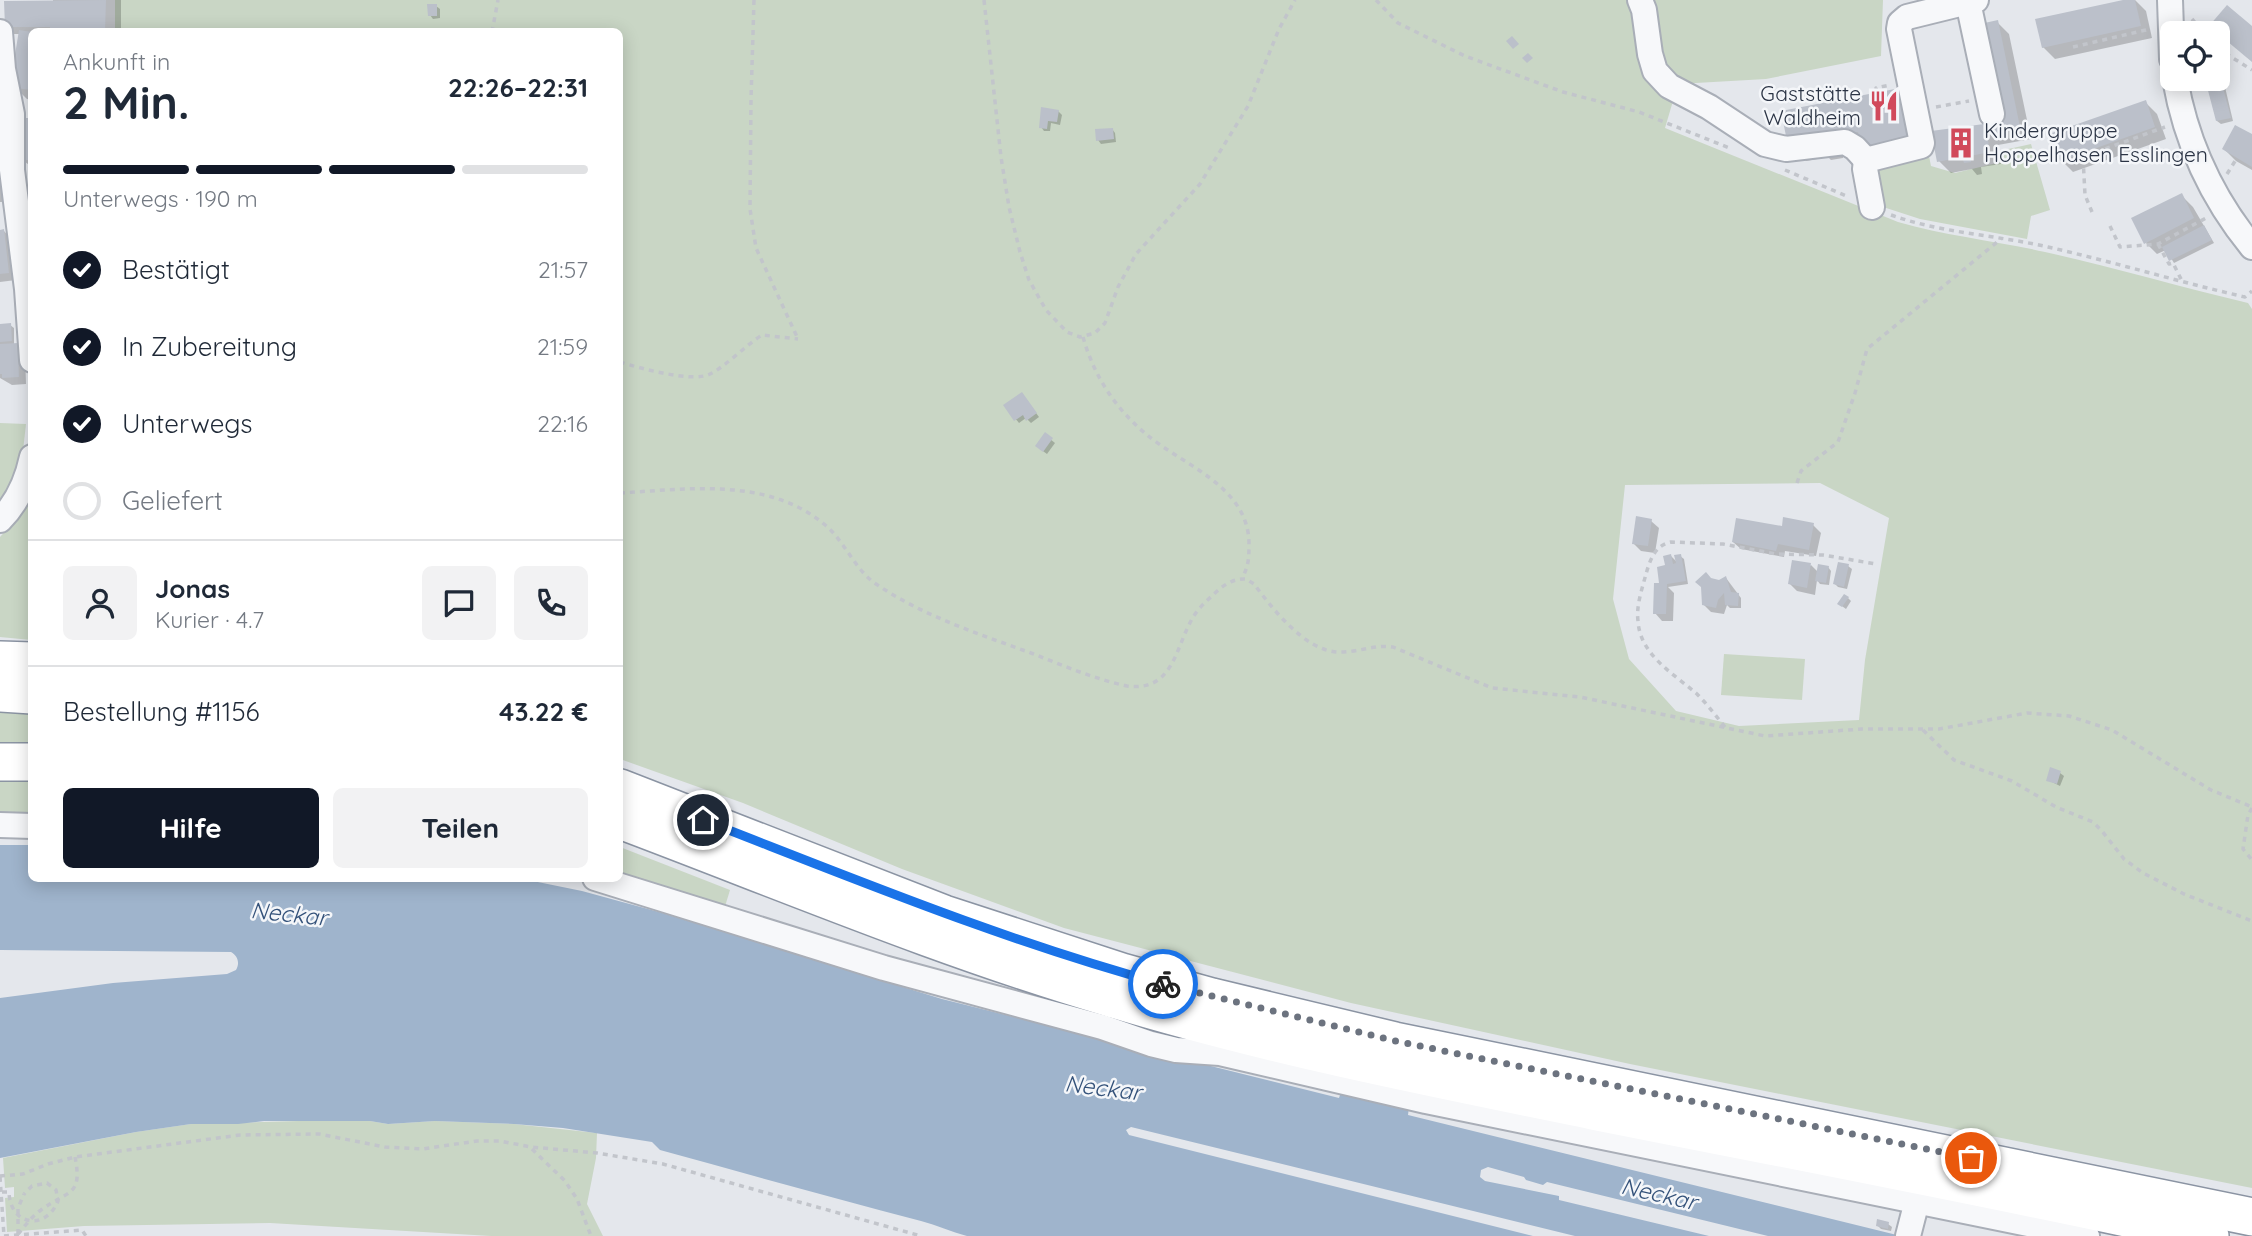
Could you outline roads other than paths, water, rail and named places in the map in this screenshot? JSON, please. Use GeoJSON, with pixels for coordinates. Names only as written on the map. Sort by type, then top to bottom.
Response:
{"type":"FeatureCollection","features":[{"type":"Feature","properties":{"kind":"highway"},"geometry":{"type":"LineString","coordinates":[[0,660],[28,662]]}},
{"type":"Feature","properties":{"kind":"highway"},"geometry":{"type":"LineString","coordinates":[[0,693],[28,695]]}},
{"type":"Feature","properties":{"kind":"highway"},"geometry":{"type":"LineString","coordinates":[[0,762],[28,762]]}},
{"type":"Feature","properties":{"kind":"highway"},"geometry":{"type":"LineString","coordinates":[[623,789],[956,918],[1212,998],[1395,1041],[2252,1217]]}},
{"type":"Feature","properties":{"kind":"highway"},"geometry":{"type":"LineString","coordinates":[[623,821],[939,943],[1111,999],[1282,1044],[1481,1088],[2210,1236]]}},
{"type":"Feature","properties":{"kind":"highway"},"geometry":{"type":"LineString","coordinates":[[623,837],[743,867]]}},
{"type":"Feature","properties":{"kind":"street"},"geometry":{"type":"LineString","coordinates":[[1640,0],[1655,71],[1669,86],[1709,107],[1765,144],[1786,149],[1845,142],[1856,148],[1866,160],[1865,169],[1872,207]]}},
{"type":"Feature","properties":{"kind":"street"},"geometry":{"type":"LineString","coordinates":[[2169,21],[2170,0]]}},
{"type":"Feature","properties":{"kind":"street"},"geometry":{"type":"LineString","coordinates":[[1866,160],[1921,146],[1922,143],[1899,29],[1900,23],[1907,17],[1966,2],[1990,105]]}},
{"type":"Feature","properties":{"kind":"street"},"geometry":{"type":"LineString","coordinates":[[0,32],[3,69],[12,114],[12,170],[28,303]]}},
{"type":"Feature","properties":{"kind":"street"},"geometry":{"type":"LineString","coordinates":[[2178,91],[2184,121],[2200,165],[2223,209],[2252,247]]}},
{"type":"Feature","properties":{"kind":"street"},"geometry":{"type":"LineString","coordinates":[[0,520],[19,496],[28,469]]}},
{"type":"Feature","properties":{"kind":"street"},"geometry":{"type":"LineString","coordinates":[[0,825],[28,826]]}},
{"type":"Feature","properties":{"kind":"street"},"geometry":{"type":"LineString","coordinates":[[608,882],[884,968],[1102,1027],[1176,1050],[1220,1053],[1426,1101],[2087,1236]]}},
{"type":"Feature","properties":{"kind":"street"},"geometry":{"type":"LineString","coordinates":[[1909,1233],[1917,1200]]}},
{"type":"Feature","properties":{"kind":"water","name":"Neckar"},"geometry":{"type":"Polygon","coordinates":[[[0,845],[28,845],[28,882],[538,882],[659,912],[942,999],[1339,1098],[1341,1092],[1409,1107],[1408,1115],[1901,1236],[1768,1236],[1547,1182],[1543,1185],[1488,1167],[1481,1170],[1480,1177],[1485,1181],[1559,1196],[1559,1200],[1709,1236],[1575,1236],[1131,1127],[1126,1130],[1129,1135],[1533,1236],[967,1236],[660,1150],[652,1142],[563,1128],[514,1124],[264,1121],[191,1124],[0,1158],[0,998],[113,983],[227,974],[236,970],[238,962],[231,952],[0,950],[0,845]]]}},
{"type":"Feature","properties":{"kind":"place","name":"Gaststätte Waldheim"},"geometry":{"type":"Point","coordinates":[1884,106]}},
{"type":"Feature","properties":{"kind":"place","name":"Kindergruppe Hoppelhasen Esslingen"},"geometry":{"type":"Point","coordinates":[1961,143]}}]}
